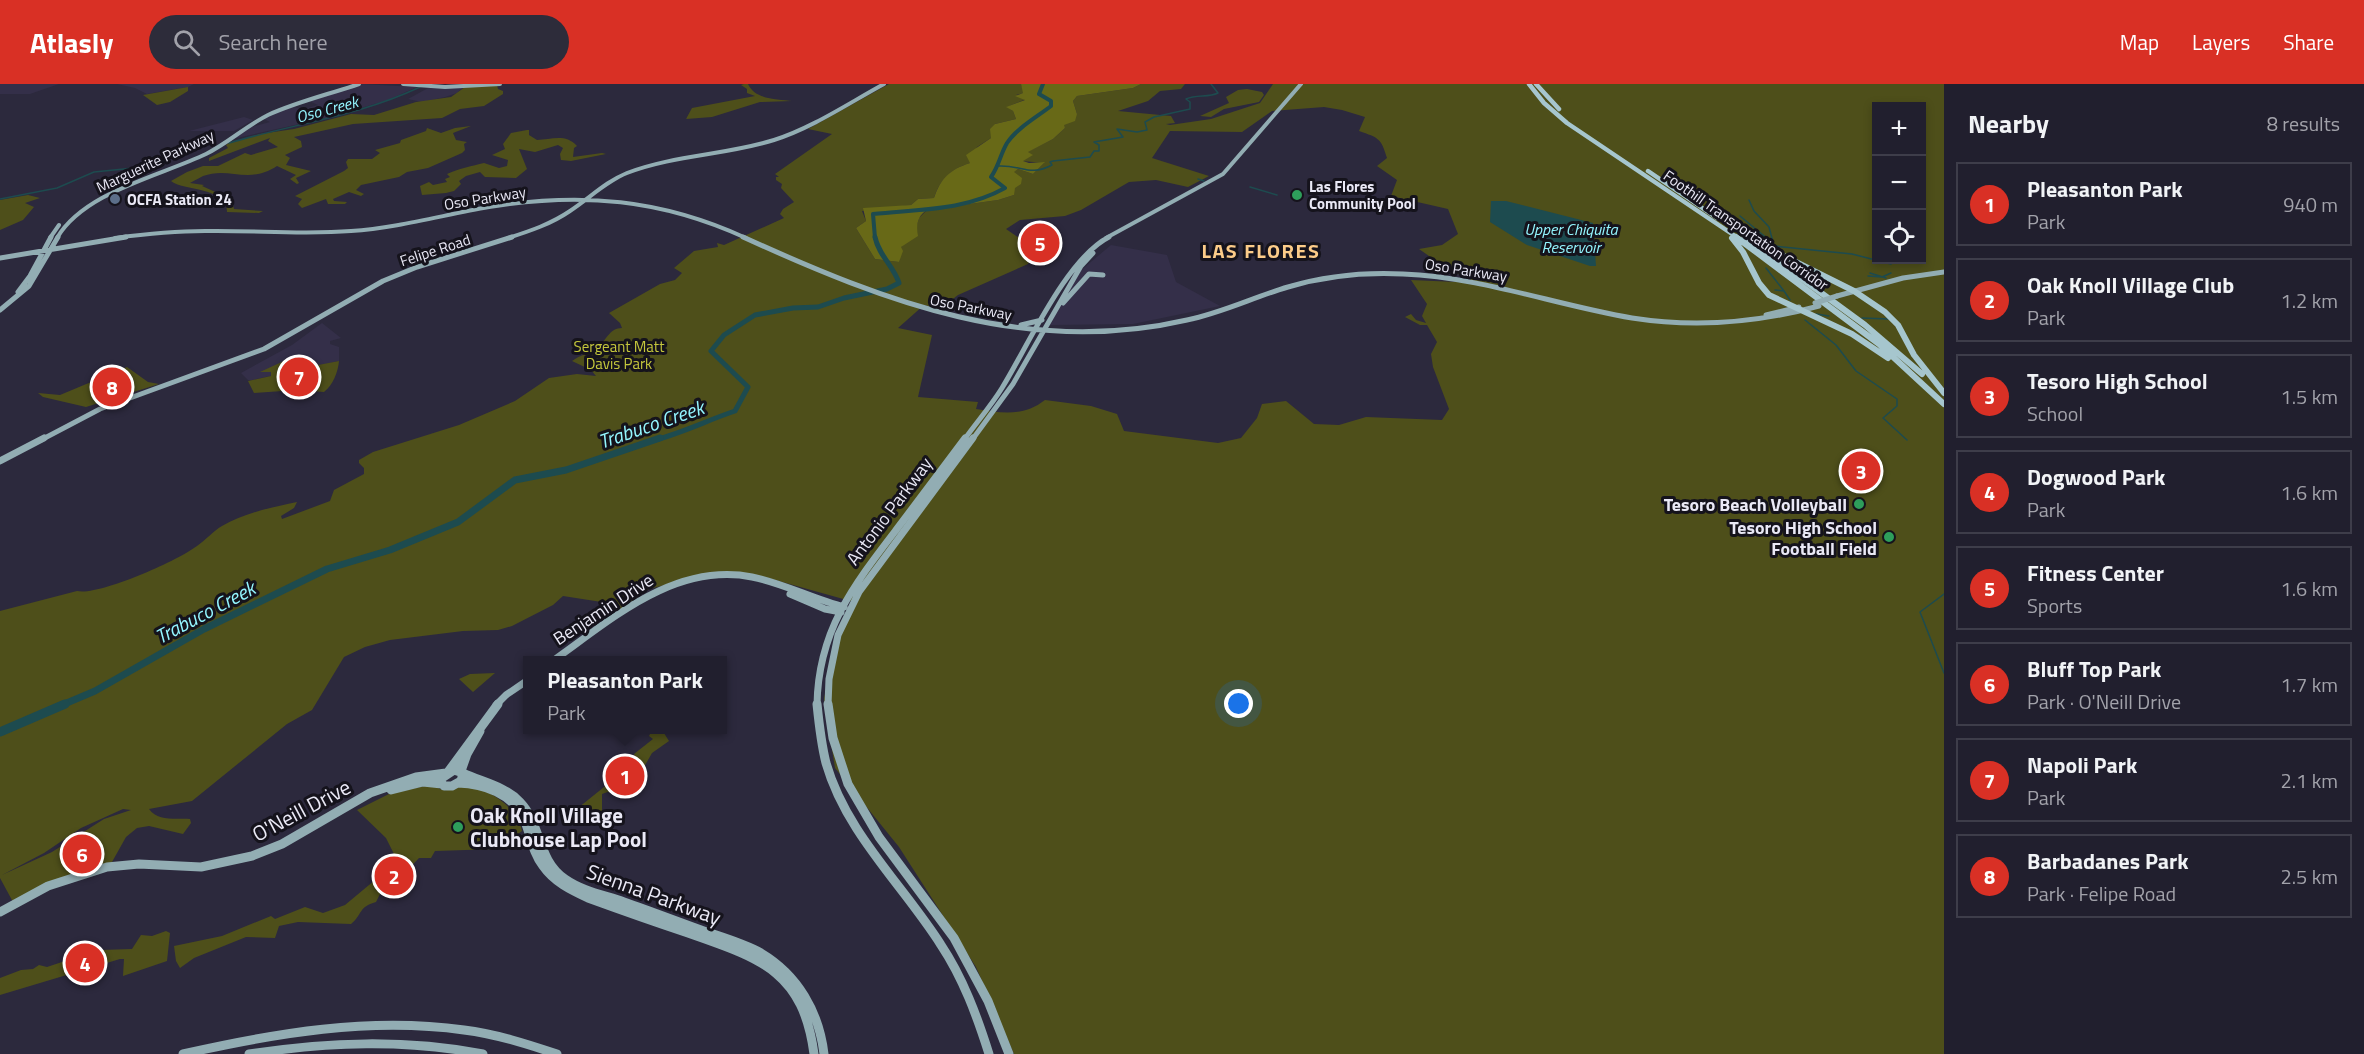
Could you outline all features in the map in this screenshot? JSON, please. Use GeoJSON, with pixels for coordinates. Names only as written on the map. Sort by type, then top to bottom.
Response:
{"type":"FeatureCollection","features":[{"type":"Feature","properties":{"kind":"highway","name":"Foothill Transportation Corridor"},"geometry":{"type":"LineString","coordinates":[[1529,84],[1544,103],[1567,123],[1744,242],[1879,344],[1944,405]]}},
{"type":"Feature","properties":{"kind":"highway","name":"Foothill Transportation Corridor"},"geometry":{"type":"LineString","coordinates":[[1536,84],[1553,104],[1570,118],[1766,251],[1858,320],[1905,358],[1944,394]]}},
{"type":"Feature","properties":{"kind":"highway"},"geometry":{"type":"LineString","coordinates":[[1681,193],[1770,248],[1856,292],[1886,312],[1896,322],[1914,354],[1944,394]]}},
{"type":"Feature","properties":{"kind":"highway"},"geometry":{"type":"LineString","coordinates":[[1703,214],[1734,239],[1745,253],[1766,293],[1867,343],[1944,405]]}},
{"type":"Feature","properties":{"kind":"main road","name":"Marguerite Parkway"},"geometry":{"type":"LineString","coordinates":[[0,308],[22,287],[60,225],[94,201],[204,153],[252,122],[274,111],[356,84]]}},
{"type":"Feature","properties":{"kind":"main road"},"geometry":{"type":"LineString","coordinates":[[403,84],[450,87],[500,84]]}},
{"type":"Feature","properties":{"kind":"main road","name":"Felipe Road"},"geometry":{"type":"LineString","coordinates":[[0,461],[100,409],[235,361],[270,346],[383,281],[417,267],[540,228],[606,183],[641,168],[677,159],[748,147],[783,137],[884,84]]}},
{"type":"Feature","properties":{"kind":"main road","name":"Antonio Parkway"},"geometry":{"type":"LineString","coordinates":[[1009,1054],[984,990],[954,938],[870,824],[841,767],[830,725],[828,687],[832,656],[844,610],[896,541],[914,512],[1023,359],[1082,266],[1102,246],[1201,192],[1232,171],[1303,84]]}},
{"type":"Feature","properties":{"kind":"main road","name":"Antonio Parkway"},"geometry":{"type":"LineString","coordinates":[[1041,329],[1042,320],[1074,268],[1085,255],[1115,233],[1223,174],[1303,84]]}},
{"type":"Feature","properties":{"kind":"main road","name":"Oso Parkway"},"geometry":{"type":"LineString","coordinates":[[0,256],[120,235],[182,229],[311,231],[352,229],[501,204],[585,199],[632,200],[690,212],[897,300],[967,321],[1041,329],[1102,331],[1158,326],[1218,313],[1305,282],[1340,276],[1381,273],[1442,276],[1485,283],[1636,318],[1722,322],[1766,320],[1801,311],[1856,292],[1944,273]]}},
{"type":"Feature","properties":{"kind":"main road"},"geometry":{"type":"LineString","coordinates":[[1058,306],[1070,297],[1089,274],[1103,275]]}},
{"type":"Feature","properties":{"kind":"main road","name":"Oso Parkway"},"geometry":{"type":"LineString","coordinates":[[897,300],[955,315],[1041,329]]}},
{"type":"Feature","properties":{"kind":"main road","name":"Oso Parkway"},"geometry":{"type":"LineString","coordinates":[[1722,322],[1817,304]]}},
{"type":"Feature","properties":{"kind":"main road"},"geometry":{"type":"LineString","coordinates":[[1021,325],[1042,320]]}},
{"type":"Feature","properties":{"kind":"main road","name":"Antonio Parkway"},"geometry":{"type":"LineString","coordinates":[[914,512],[885,545],[844,610],[822,655],[816,694],[819,729],[827,765],[854,824],[944,949],[978,1018],[989,1054]]}},
{"type":"Feature","properties":{"kind":"main road","name":"Benjamin Drive"},"geometry":{"type":"LineString","coordinates":[[560,656],[648,595],[675,583],[707,575],[754,578],[811,603],[844,610]]}},
{"type":"Feature","properties":{"kind":"main road"},"geometry":{"type":"LineString","coordinates":[[512,692],[478,735],[462,772],[463,778],[459,783],[449,787],[442,784],[441,780],[490,712],[506,695],[523,684]]}},
{"type":"Feature","properties":{"kind":"main road"},"geometry":{"type":"LineString","coordinates":[[447,772],[462,772]]}},
{"type":"Feature","properties":{"kind":"main road","name":"O'Neill Drive"},"geometry":{"type":"LineString","coordinates":[[0,914],[48,886],[98,869],[139,864],[201,867],[252,856],[282,844],[370,793],[409,779],[447,772]]}},
{"type":"Feature","properties":{"kind":"main road","name":"Sienna Parkway"},"geometry":{"type":"LineString","coordinates":[[462,772],[500,787],[526,808],[544,857],[562,877],[592,892],[661,915],[764,955],[780,967],[801,989],[816,1017],[824,1054]]}},
{"type":"Feature","properties":{"kind":"main road","name":"O'Neill Drive"},"geometry":{"type":"LineString","coordinates":[[0,914],[56,885],[113,869],[145,867],[200,870],[253,859],[299,839],[356,804],[380,794],[423,782],[442,784]]}},
{"type":"Feature","properties":{"kind":"main road","name":"Sienna Parkway"},"geometry":{"type":"LineString","coordinates":[[459,783],[478,784],[493,789],[512,803],[522,816],[538,859],[557,882],[567,888],[588,898],[751,958],[768,967],[782,978],[804,1010],[812,1036],[814,1054]]}},
{"type":"Feature","properties":{"kind":"main road"},"geometry":{"type":"LineString","coordinates":[[751,958],[764,955]]}},
{"type":"Feature","properties":{"kind":"main road"},"geometry":{"type":"LineString","coordinates":[[183,1054],[251,1038],[304,1030],[375,1025],[465,1031],[502,1037],[557,1054]]}},
{"type":"Feature","properties":{"kind":"main road"},"geometry":{"type":"LineString","coordinates":[[249,1054],[325,1043],[358,1042],[435,1046],[483,1054]]}},
{"type":"Feature","properties":{"kind":"shaded area"},"geometry":{"type":"Polygon","coordinates":[[[0,84],[59,84],[30,94],[0,94],[0,84]]]}},
{"type":"Feature","properties":{"kind":"shaded area"},"geometry":{"type":"Polygon","coordinates":[[[117,84],[194,84],[147,94],[135,88],[117,84]]]}},
{"type":"Feature","properties":{"kind":"shaded area"},"geometry":{"type":"Polygon","coordinates":[[[361,84],[417,87],[388,100],[331,117],[232,139],[248,128],[270,122],[265,118],[293,107],[304,109],[318,105],[309,101],[361,84]]]}},
{"type":"Feature","properties":{"kind":"shaded area"},"geometry":{"type":"Polygon","coordinates":[[[1021,84],[1141,84],[1133,88],[1077,96],[1073,101],[1077,114],[1075,121],[1064,125],[1065,128],[1053,139],[1028,152],[1033,155],[1023,161],[1045,162],[1033,174],[1018,169],[1014,172],[1022,178],[1021,184],[1015,188],[1014,195],[998,200],[927,210],[918,222],[918,236],[901,247],[903,251],[899,262],[875,259],[856,228],[866,221],[863,208],[911,205],[918,199],[934,198],[947,176],[970,163],[966,155],[991,138],[990,129],[995,124],[1016,119],[1013,111],[1006,107],[1025,100],[1015,96],[1023,93],[1021,84]]]}},
{"type":"Feature","properties":{"kind":"shaded area"},"geometry":{"type":"Polygon","coordinates":[[[430,87],[462,88],[457,93],[422,102],[408,99],[430,87]]]}},
{"type":"Feature","properties":{"kind":"shaded area"},"geometry":{"type":"Polygon","coordinates":[[[244,117],[253,120],[234,131],[189,131],[244,117]]]}},
{"type":"Feature","properties":{"kind":"shaded area"},"geometry":{"type":"Polygon","coordinates":[[[1111,245],[1167,255],[1176,282],[1220,306],[1133,324],[1050,325],[1079,272],[1111,245]]]}},
{"type":"Feature","properties":{"kind":"shaded area"},"geometry":{"type":"Polygon","coordinates":[[[322,323],[341,338],[330,341],[330,344],[339,347],[339,361],[252,380],[248,380],[241,373],[292,345],[322,323]]]}},
{"type":"Feature","properties":{"kind":"green space"},"geometry":{"type":"Polygon","coordinates":[[[748,84],[761,96],[792,101],[760,102],[712,117],[686,119],[692,108],[755,96],[747,93],[747,89],[741,85],[748,84]]]}},
{"type":"Feature","properties":{"kind":"green space","name":"Sergeant Matt Davis Park"},"geometry":{"type":"Polygon","coordinates":[[[889,84],[1021,84],[1024,93],[1016,95],[1026,99],[1007,107],[1013,111],[1016,119],[995,124],[991,138],[977,147],[970,163],[957,168],[947,176],[939,185],[934,198],[918,199],[911,205],[862,211],[866,221],[856,228],[875,259],[899,262],[901,247],[916,228],[919,218],[927,210],[998,200],[1014,195],[1013,172],[1018,169],[1033,174],[1044,163],[1022,161],[1032,155],[1027,152],[1053,139],[1065,128],[1063,125],[1077,114],[1073,101],[1077,96],[1133,88],[1141,84],[1185,84],[1181,89],[1160,91],[1148,101],[1118,111],[1171,116],[1175,123],[1166,124],[1170,125],[1211,119],[1260,103],[1273,84],[1944,84],[1944,1054],[1014,1054],[976,967],[899,847],[835,768],[824,699],[836,635],[854,602],[768,578],[736,572],[713,573],[649,589],[619,610],[608,603],[563,596],[553,605],[512,626],[498,630],[463,631],[390,640],[365,647],[344,657],[312,710],[287,724],[192,801],[149,809],[162,818],[190,819],[191,823],[183,834],[149,826],[137,828],[126,837],[112,862],[13,902],[0,878],[0,611],[77,591],[102,588],[138,576],[187,552],[222,526],[249,514],[297,502],[294,508],[281,516],[282,519],[330,501],[334,490],[364,474],[364,468],[359,460],[373,452],[459,425],[515,401],[549,378],[577,374],[596,376],[591,370],[572,361],[596,348],[612,332],[622,328],[609,313],[660,284],[675,280],[682,273],[674,268],[694,251],[718,247],[717,243],[724,245],[784,218],[780,214],[783,209],[794,202],[781,188],[782,184],[776,180],[776,177],[779,177],[775,174],[832,134],[808,129],[889,84]],[[1324,107],[1272,111],[1242,132],[1170,131],[1152,158],[1209,176],[1188,187],[1156,180],[1129,182],[1081,210],[1065,216],[1020,220],[1006,229],[1034,248],[1028,264],[958,295],[940,309],[924,305],[898,328],[932,335],[918,397],[978,402],[976,409],[1003,412],[1029,409],[1045,400],[1091,406],[1117,414],[1124,431],[1218,443],[1241,438],[1257,418],[1262,404],[1286,401],[1314,424],[1339,425],[1366,417],[1442,420],[1449,409],[1433,367],[1431,354],[1437,342],[1427,325],[1420,325],[1405,317],[1411,314],[1416,320],[1426,323],[1422,316],[1427,304],[1411,280],[1479,283],[1449,270],[1419,249],[1442,245],[1458,234],[1448,209],[1391,196],[1397,180],[1377,166],[1387,158],[1381,143],[1375,137],[1359,131],[1365,117],[1324,107]],[[123,809],[81,828],[44,853],[2,875],[52,852],[104,819],[131,810],[123,809]]]}},
{"type":"Feature","properties":{"kind":"green space"},"geometry":{"type":"Polygon","coordinates":[[[497,85],[503,94],[484,106],[460,109],[442,118],[353,124],[294,137],[301,141],[302,147],[285,155],[290,158],[286,165],[311,171],[296,178],[299,183],[297,184],[290,179],[296,175],[277,166],[267,171],[248,175],[212,173],[190,183],[204,185],[202,186],[231,199],[234,209],[263,211],[259,213],[227,212],[225,204],[213,194],[171,181],[203,166],[218,166],[245,153],[251,155],[278,147],[268,141],[270,138],[209,161],[209,158],[228,148],[226,145],[229,143],[351,114],[374,115],[416,102],[451,97],[465,87],[497,85]]]}},
{"type":"Feature","properties":{"kind":"green space"},"geometry":{"type":"Polygon","coordinates":[[[188,87],[188,91],[170,102],[157,105],[143,95],[188,87]]]}},
{"type":"Feature","properties":{"kind":"green space"},"geometry":{"type":"Polygon","coordinates":[[[1238,90],[1262,92],[1264,95],[1259,102],[1224,109],[1211,117],[1200,116],[1229,103],[1226,97],[1238,90]]]}},
{"type":"Feature","properties":{"kind":"green space"},"geometry":{"type":"Polygon","coordinates":[[[471,126],[453,133],[456,140],[467,142],[464,144],[465,150],[462,153],[428,168],[361,185],[356,190],[364,194],[361,196],[349,192],[333,199],[347,202],[345,204],[328,204],[326,199],[302,208],[298,204],[302,199],[295,196],[344,171],[348,168],[346,162],[348,159],[372,159],[380,153],[375,150],[400,143],[401,140],[426,131],[427,128],[441,133],[471,126]]]}},
{"type":"Feature","properties":{"kind":"green space"},"geometry":{"type":"Polygon","coordinates":[[[529,130],[529,135],[537,140],[563,138],[572,142],[577,146],[574,148],[573,157],[606,154],[571,161],[561,160],[560,154],[563,148],[558,145],[535,152],[519,149],[527,169],[516,178],[485,177],[480,172],[466,176],[459,181],[461,184],[454,191],[422,195],[420,186],[429,182],[433,185],[447,182],[445,179],[450,177],[447,174],[457,170],[484,163],[499,168],[507,166],[508,160],[492,155],[505,149],[503,144],[511,133],[529,130]]]}},
{"type":"Feature","properties":{"kind":"green space"},"geometry":{"type":"Polygon","coordinates":[[[28,195],[40,198],[25,203],[34,207],[23,220],[0,230],[0,200],[28,195]]]}},
{"type":"Feature","properties":{"kind":"green space"},"geometry":{"type":"Polygon","coordinates":[[[286,360],[299,366],[304,363],[313,366],[339,361],[338,370],[330,386],[324,392],[297,390],[254,393],[248,381],[271,376],[271,372],[260,372],[286,360]]]}},
{"type":"Feature","properties":{"kind":"green space"},"geometry":{"type":"Polygon","coordinates":[[[127,367],[148,382],[159,384],[86,407],[43,397],[38,393],[60,395],[127,367]]]}},
{"type":"Feature","properties":{"kind":"green space"},"geometry":{"type":"Polygon","coordinates":[[[495,673],[473,692],[459,679],[470,674],[495,673]]]}},
{"type":"Feature","properties":{"kind":"green space"},"geometry":{"type":"Polygon","coordinates":[[[650,734],[665,734],[669,741],[652,753],[644,767],[633,774],[630,783],[633,788],[628,791],[624,786],[602,794],[602,811],[576,826],[573,812],[618,773],[634,764],[636,760],[634,754],[653,739],[649,736],[650,734]]]}},
{"type":"Feature","properties":{"kind":"green space"},"geometry":{"type":"Polygon","coordinates":[[[430,785],[442,790],[462,786],[471,787],[490,794],[514,813],[522,831],[497,849],[435,851],[431,858],[419,858],[401,877],[383,888],[376,902],[363,909],[351,924],[298,922],[279,926],[275,938],[246,937],[194,958],[180,968],[176,961],[174,946],[222,936],[271,916],[275,919],[305,907],[323,913],[345,905],[375,880],[388,875],[399,859],[386,838],[357,810],[391,793],[430,785]]]}},
{"type":"Feature","properties":{"kind":"green space"},"geometry":{"type":"Polygon","coordinates":[[[166,931],[170,933],[167,961],[123,976],[124,959],[120,959],[0,995],[0,978],[21,970],[33,969],[39,965],[47,967],[80,956],[91,957],[101,950],[132,949],[141,935],[152,936],[166,931]]]}},
{"type":"Feature","properties":{"kind":"water","name":"Upper Chiquita Reservoir"},"geometry":{"type":"Polygon","coordinates":[[[1491,201],[1506,201],[1593,223],[1596,266],[1527,245],[1490,222],[1491,201]]]}},
{"type":"Feature","properties":{"kind":"waterway","name":"Trabuco Creek"},"geometry":{"type":"LineString","coordinates":[[875,238],[873,214],[957,205],[989,196],[1005,188],[991,177],[1011,138],[1051,106],[1051,101],[1039,94],[1043,84]]}},
{"type":"Feature","properties":{"kind":"waterway"},"geometry":{"type":"LineString","coordinates":[[999,166],[1037,170],[1052,165],[1050,162],[1053,161],[1090,157],[1094,151],[1099,151],[1099,145],[1094,142],[1123,137],[1117,129],[1137,132],[1147,130],[1145,122],[1154,117],[1190,109],[1190,102],[1186,99],[1218,93],[1211,84]]}},
{"type":"Feature","properties":{"kind":"waterway","name":"Oso Creek"},"geometry":{"type":"LineString","coordinates":[[229,143],[350,112],[420,87]]}},
{"type":"Feature","properties":{"kind":"waterway","name":"Oso Creek"},"geometry":{"type":"LineString","coordinates":[[0,199],[57,188],[94,172],[134,168],[167,161]]}},
{"type":"Feature","properties":{"kind":"waterway"},"geometry":{"type":"LineString","coordinates":[[1198,179],[1204,181]]}},
{"type":"Feature","properties":{"kind":"waterway"},"geometry":{"type":"LineString","coordinates":[[1250,187],[1277,195]]}},
{"type":"Feature","properties":{"kind":"waterway"},"geometry":{"type":"LineString","coordinates":[[1749,200],[1754,211],[1769,227],[1774,246],[1852,254],[1872,259]]}},
{"type":"Feature","properties":{"kind":"waterway"},"geometry":{"type":"LineString","coordinates":[[1740,216],[1769,240]]}},
{"type":"Feature","properties":{"kind":"waterway","name":"Trabuco Creek"},"geometry":{"type":"LineString","coordinates":[[655,440],[735,411],[748,387],[711,351],[724,335],[755,315],[793,308],[818,307],[844,298],[887,289],[899,283],[875,237]]}},
{"type":"Feature","properties":{"kind":"waterway"},"geometry":{"type":"LineString","coordinates":[[1766,268],[1784,291]]}},
{"type":"Feature","properties":{"kind":"waterway"},"geometry":{"type":"LineString","coordinates":[[1870,273],[1882,277]]}},
{"type":"Feature","properties":{"kind":"waterway"},"geometry":{"type":"LineString","coordinates":[[1882,277],[1891,273]]}},
{"type":"Feature","properties":{"kind":"waterway"},"geometry":{"type":"LineString","coordinates":[[1868,276],[1882,277]]}},
{"type":"Feature","properties":{"kind":"waterway"},"geometry":{"type":"LineString","coordinates":[[1775,290],[1784,291]]}},
{"type":"Feature","properties":{"kind":"waterway"},"geometry":{"type":"LineString","coordinates":[[1784,291],[1790,300]]}},
{"type":"Feature","properties":{"kind":"waterway"},"geometry":{"type":"LineString","coordinates":[[1816,314],[1829,316]]}},
{"type":"Feature","properties":{"kind":"waterway"},"geometry":{"type":"LineString","coordinates":[[1862,318],[1888,319]]}},
{"type":"Feature","properties":{"kind":"waterway"},"geometry":{"type":"LineString","coordinates":[[1805,320],[1836,345],[1856,371],[1897,399],[1897,406],[1883,418],[1907,440]]}},
{"type":"Feature","properties":{"kind":"waterway","name":"Trabuco Creek"},"geometry":{"type":"LineString","coordinates":[[62,705],[95,691],[204,629],[327,569],[390,550],[458,522],[515,480],[566,470],[660,438]]}},
{"type":"Feature","properties":{"kind":"waterway"},"geometry":{"type":"LineString","coordinates":[[1944,594],[1920,612],[1944,673]]}},
{"type":"Feature","properties":{"kind":"waterway","name":"Trabuco Creek"},"geometry":{"type":"LineString","coordinates":[[0,732],[65,704]]}},
{"type":"Feature","properties":{"kind":"place","name":"Las Flores Community Pool"},"geometry":{"type":"Point","coordinates":[1297,195]}},
{"type":"Feature","properties":{"kind":"place","name":"OCFA Station 24"},"geometry":{"type":"Point","coordinates":[115,199]}},
{"type":"Feature","properties":{"kind":"place","name":"Fitness Center"},"geometry":{"type":"Point","coordinates":[1040,243]}},
{"type":"Feature","properties":{"kind":"place","name":"Napoli Park"},"geometry":{"type":"Point","coordinates":[299,377]}},
{"type":"Feature","properties":{"kind":"place","name":"Barbadanes Park"},"geometry":{"type":"Point","coordinates":[112,387]}},
{"type":"Feature","properties":{"kind":"place","name":"Tesoro High School"},"geometry":{"type":"Point","coordinates":[1861,471]}},
{"type":"Feature","properties":{"kind":"place","name":"Tesoro Beach Volleyball"},"geometry":{"type":"Point","coordinates":[1859,504]}},
{"type":"Feature","properties":{"kind":"place","name":"Tesoro High School Football Field"},"geometry":{"type":"Point","coordinates":[1889,537]}},
{"type":"Feature","properties":{"kind":"place","name":"Pleasanton Park"},"geometry":{"type":"Point","coordinates":[625,776]}},
{"type":"Feature","properties":{"kind":"place","name":"Oak Knoll Village Clubhouse Lap Pool"},"geometry":{"type":"Point","coordinates":[458,827]}},
{"type":"Feature","properties":{"kind":"place","name":"Bluff Top Park"},"geometry":{"type":"Point","coordinates":[82,854]}},
{"type":"Feature","properties":{"kind":"place","name":"Oak Knoll Village Club"},"geometry":{"type":"Point","coordinates":[394,876]}},
{"type":"Feature","properties":{"kind":"place","name":"Dogwood Park"},"geometry":{"type":"Point","coordinates":[85,963]}},
{"type":"Feature","properties":{"kind":"district","name":"LAS FLORES"},"geometry":{"type":"Point","coordinates":[1261,250]}}]}
